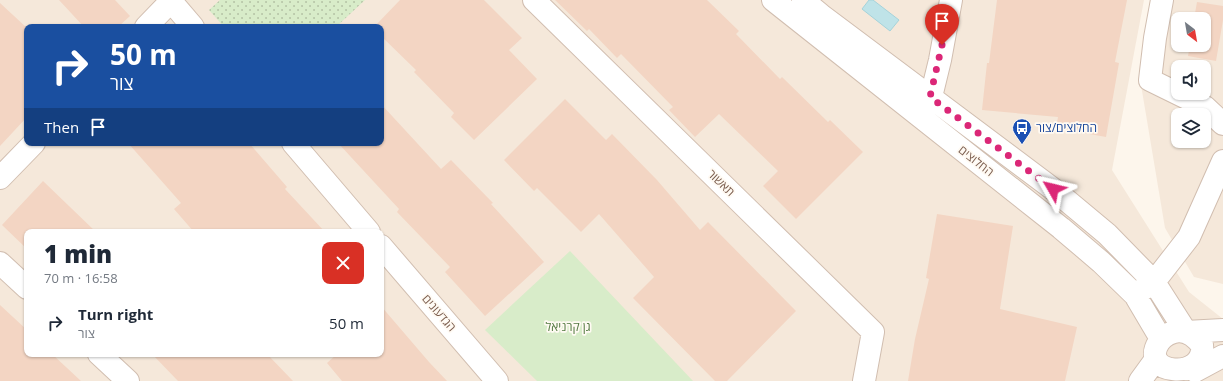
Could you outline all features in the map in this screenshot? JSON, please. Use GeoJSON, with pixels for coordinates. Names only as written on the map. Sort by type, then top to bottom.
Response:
{"type":"FeatureCollection","features":[{"type":"Feature","properties":{"kind":"street"},"geometry":{"type":"LineString","coordinates":[[149,24],[171,0],[191,24]]}},
{"type":"Feature","properties":{"kind":"street","name":"תאשור"},"geometry":{"type":"LineString","coordinates":[[534,0],[873,332],[864,381]]}},
{"type":"Feature","properties":{"kind":"street","name":"החלוצים"},"geometry":{"type":"LineString","coordinates":[[773,0],[1061,228],[1101,262],[1135,296],[1158,349]]}},
{"type":"Feature","properties":{"kind":"street","name":"החלוצים"},"geometry":{"type":"LineString","coordinates":[[803,0],[1053,189],[1107,234],[1154,282],[1186,332]]}},
{"type":"Feature","properties":{"kind":"street"},"geometry":{"type":"LineString","coordinates":[[930,97],[940,60],[951,0]]}},
{"type":"Feature","properties":{"kind":"street"},"geometry":{"type":"LineString","coordinates":[[1162,0],[1155,38],[1150,80],[1205,107],[1223,124]]}},
{"type":"Feature","properties":{"kind":"street"},"geometry":{"type":"LineString","coordinates":[[0,178],[31,146]]}},
{"type":"Feature","properties":{"kind":"street"},"geometry":{"type":"LineString","coordinates":[[296,146],[366,229]]}},
{"type":"Feature","properties":{"kind":"street"},"geometry":{"type":"LineString","coordinates":[[1135,296],[1154,282],[1189,237],[1223,161]]}},
{"type":"Feature","properties":{"kind":"street","name":"הגדעונים"},"geometry":{"type":"LineString","coordinates":[[384,249],[497,381]]}},
{"type":"Feature","properties":{"kind":"street"},"geometry":{"type":"LineString","coordinates":[[0,263],[24,285]]}},
{"type":"Feature","properties":{"kind":"street"},"geometry":{"type":"LineString","coordinates":[[1140,381],[1166,335],[1172,332],[1223,330]]}},
{"type":"Feature","properties":{"kind":"street"},"geometry":{"type":"LineString","coordinates":[[1186,332],[1197,339],[1202,345],[1202,358],[1200,365],[1188,376]]}},
{"type":"Feature","properties":{"kind":"street"},"geometry":{"type":"LineString","coordinates":[[1158,349],[1162,371],[1168,375],[1182,378],[1223,356]]}},
{"type":"Feature","properties":{"kind":"street"},"geometry":{"type":"LineString","coordinates":[[102,357],[128,381]]}},
{"type":"Feature","properties":{"kind":"shaded area"},"geometry":{"type":"Polygon","coordinates":[[[0,0],[1144,0],[1112,170],[1189,292],[1223,319],[1223,381],[0,381],[0,0]]]}},
{"type":"Feature","properties":{"kind":"shaded area"},"geometry":{"type":"Polygon","coordinates":[[[1151,0],[1223,0],[1223,284],[1194,277],[1165,228],[1139,73],[1151,0]]]}},
{"type":"Feature","properties":{"kind":"green space"},"geometry":{"type":"Polygon","coordinates":[[[220,0],[365,0],[339,24],[221,24],[209,10],[220,0]]]}},
{"type":"Feature","properties":{"kind":"green space","name":"גן קרניאל"},"geometry":{"type":"Polygon","coordinates":[[[570,251],[693,381],[537,381],[485,330],[570,251]]]}},
{"type":"Feature","properties":{"kind":"water"},"geometry":{"type":"Polygon","coordinates":[[[869,0],[873,0],[899,20],[890,31],[862,9],[869,0]]]}},
{"type":"Feature","properties":{"kind":"building"},"geometry":{"type":"Polygon","coordinates":[[[59,0],[115,0],[130,16],[121,24],[81,24],[59,0]]]}},
{"type":"Feature","properties":{"kind":"building"},"geometry":{"type":"Polygon","coordinates":[[[400,0],[484,0],[522,38],[509,50],[537,79],[474,140],[451,117],[454,113],[414,72],[416,70],[384,39],[384,24],[377,24],[400,0]]]}},
{"type":"Feature","properties":{"kind":"building"},"geometry":{"type":"Polygon","coordinates":[[[555,0],[707,0],[739,31],[736,34],[780,79],[782,77],[828,122],[830,120],[863,152],[796,219],[763,186],[778,171],[719,114],[695,137],[669,110],[673,107],[621,54],[617,58],[589,29],[587,31],[555,0]]]}},
{"type":"Feature","properties":{"kind":"building"},"geometry":{"type":"Polygon","coordinates":[[[997,0],[1127,0],[1115,62],[1119,63],[1106,137],[1056,128],[1058,117],[982,110],[987,63],[989,63],[997,0]]]}},
{"type":"Feature","properties":{"kind":"building"},"geometry":{"type":"Polygon","coordinates":[[[1197,2],[1223,6],[1223,20],[1216,61],[1188,56],[1189,52],[1211,52],[1211,12],[1195,12],[1197,2]]]}},
{"type":"Feature","properties":{"kind":"building"},"geometry":{"type":"Polygon","coordinates":[[[0,3],[24,25],[24,120],[0,146],[0,3]]]}},
{"type":"Feature","properties":{"kind":"building"},"geometry":{"type":"Polygon","coordinates":[[[565,99],[606,140],[612,134],[657,180],[700,230],[708,222],[796,311],[727,381],[715,381],[633,298],[654,277],[599,214],[581,232],[537,188],[534,191],[504,160],[565,99]]]}},
{"type":"Feature","properties":{"kind":"building"},"geometry":{"type":"Polygon","coordinates":[[[384,107],[441,169],[451,160],[493,203],[491,204],[544,262],[485,316],[445,272],[450,267],[397,212],[399,209],[341,146],[384,146],[384,107]]]}},
{"type":"Feature","properties":{"kind":"building"},"geometry":{"type":"Polygon","coordinates":[[[131,146],[252,146],[287,187],[285,189],[322,229],[191,229],[174,209],[181,203],[131,146]]]}},
{"type":"Feature","properties":{"kind":"building"},"geometry":{"type":"Polygon","coordinates":[[[43,181],[93,229],[24,229],[24,246],[2,225],[43,181]]]}},
{"type":"Feature","properties":{"kind":"building"},"geometry":{"type":"Polygon","coordinates":[[[937,214],[1013,226],[1000,309],[1077,327],[1065,381],[908,381],[915,339],[929,279],[926,278],[937,214]]]}},
{"type":"Feature","properties":{"kind":"building"},"geometry":{"type":"Polygon","coordinates":[[[0,305],[24,327],[24,357],[55,357],[81,381],[0,381],[0,305]]]}},
{"type":"Feature","properties":{"kind":"building"},"geometry":{"type":"Polygon","coordinates":[[[384,310],[447,381],[342,381],[327,363],[334,357],[384,357],[384,310]]]}},
{"type":"Feature","properties":{"kind":"building"},"geometry":{"type":"Polygon","coordinates":[[[155,357],[270,357],[293,381],[178,381],[155,357]]]}},
{"type":"Feature","properties":{"kind":"place","name":"החלוצים/צור"},"geometry":{"type":"Point","coordinates":[1022,145]}},
{"type":"Feature","properties":{"kind":"route"},"geometry":{"type":"LineString","coordinates":[[942,45],[940,60],[930,97],[1053,189]]}}]}
